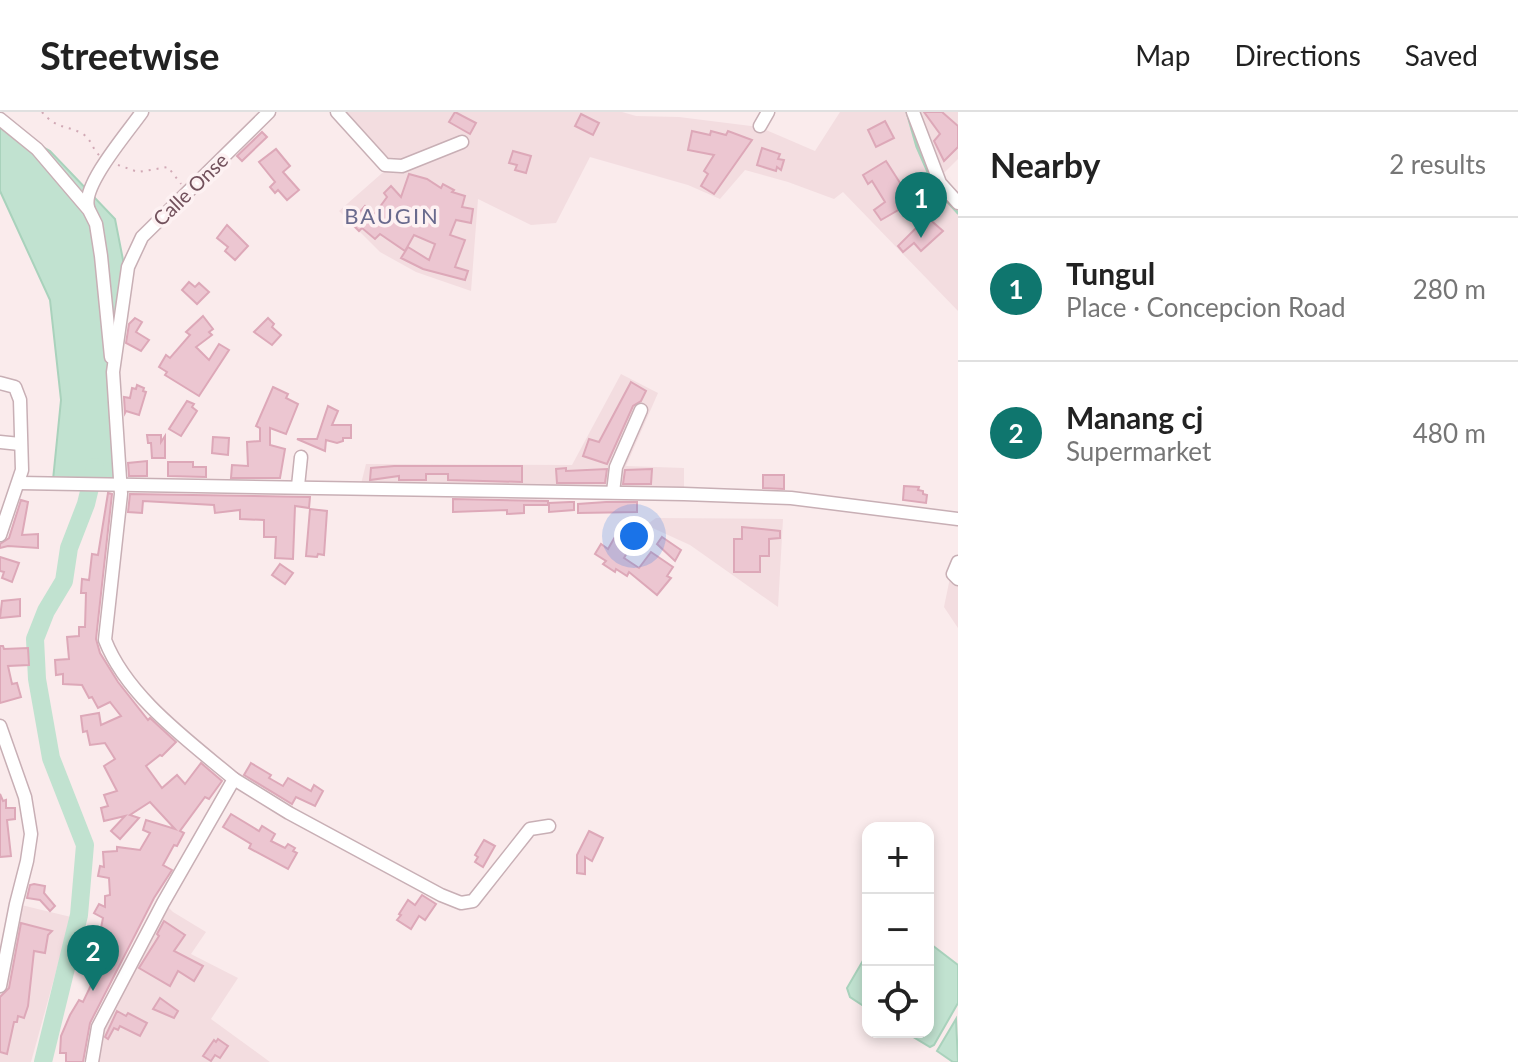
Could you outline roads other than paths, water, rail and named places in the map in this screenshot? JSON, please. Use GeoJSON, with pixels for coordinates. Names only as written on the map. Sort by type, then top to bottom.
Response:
{"type":"FeatureCollection","features":[{"type":"Feature","properties":{"kind":"street"},"geometry":{"type":"LineString","coordinates":[[142,112],[92,184],[86,198],[96,224],[101,256],[121,485],[105,640],[112,658],[159,715],[234,779],[289,813],[427,888],[461,903],[473,901],[530,829],[549,826]]}},
{"type":"Feature","properties":{"kind":"street","name":"Calle Onse"},"geometry":{"type":"LineString","coordinates":[[113,372],[126,275],[142,237],[269,112]]}},
{"type":"Feature","properties":{"kind":"street"},"geometry":{"type":"LineString","coordinates":[[337,112],[385,165],[402,166],[462,142]]}},
{"type":"Feature","properties":{"kind":"street"},"geometry":{"type":"LineString","coordinates":[[760,126],[768,112]]}},
{"type":"Feature","properties":{"kind":"street"},"geometry":{"type":"LineString","coordinates":[[913,112],[940,183],[958,203]]}},
{"type":"Feature","properties":{"kind":"street"},"geometry":{"type":"LineString","coordinates":[[0,119],[37,149],[89,210]]}},
{"type":"Feature","properties":{"kind":"street"},"geometry":{"type":"LineString","coordinates":[[0,383],[15,387],[20,400],[22,470],[2,525]]}},
{"type":"Feature","properties":{"kind":"street"},"geometry":{"type":"LineString","coordinates":[[613,492],[616,467],[641,410]]}},
{"type":"Feature","properties":{"kind":"street"},"geometry":{"type":"LineString","coordinates":[[0,442],[20,444]]}},
{"type":"Feature","properties":{"kind":"street"},"geometry":{"type":"LineString","coordinates":[[298,486],[301,457]]}},
{"type":"Feature","properties":{"kind":"street"},"geometry":{"type":"LineString","coordinates":[[19,483],[613,492],[791,498],[958,519]]}},
{"type":"Feature","properties":{"kind":"street"},"geometry":{"type":"LineString","coordinates":[[958,562],[953,574],[958,579]]}},
{"type":"Feature","properties":{"kind":"street"},"geometry":{"type":"LineString","coordinates":[[0,726],[25,797],[31,834],[0,986]]}},
{"type":"Feature","properties":{"kind":"street"},"geometry":{"type":"LineString","coordinates":[[92,1062],[98,1027],[163,903],[234,779]]}},
{"type":"Feature","properties":{"kind":"waterway"},"geometry":{"type":"LineString","coordinates":[[907,112],[917,147],[935,188],[958,213]]}},
{"type":"Feature","properties":{"kind":"waterway"},"geometry":{"type":"LineString","coordinates":[[43,1062],[79,915],[85,845],[51,758],[37,679],[35,639],[46,611],[64,581],[69,548],[86,504],[95,467]]}},
{"type":"Feature","properties":{"kind":"place","name":"Tungul"},"geometry":{"type":"Point","coordinates":[921,238]}},
{"type":"Feature","properties":{"kind":"place","name":"Manang cj"},"geometry":{"type":"Point","coordinates":[93,991]}},
{"type":"Feature","properties":{"kind":"district","name":"BAUGIN"},"geometry":{"type":"Point","coordinates":[392,215]}}]}
